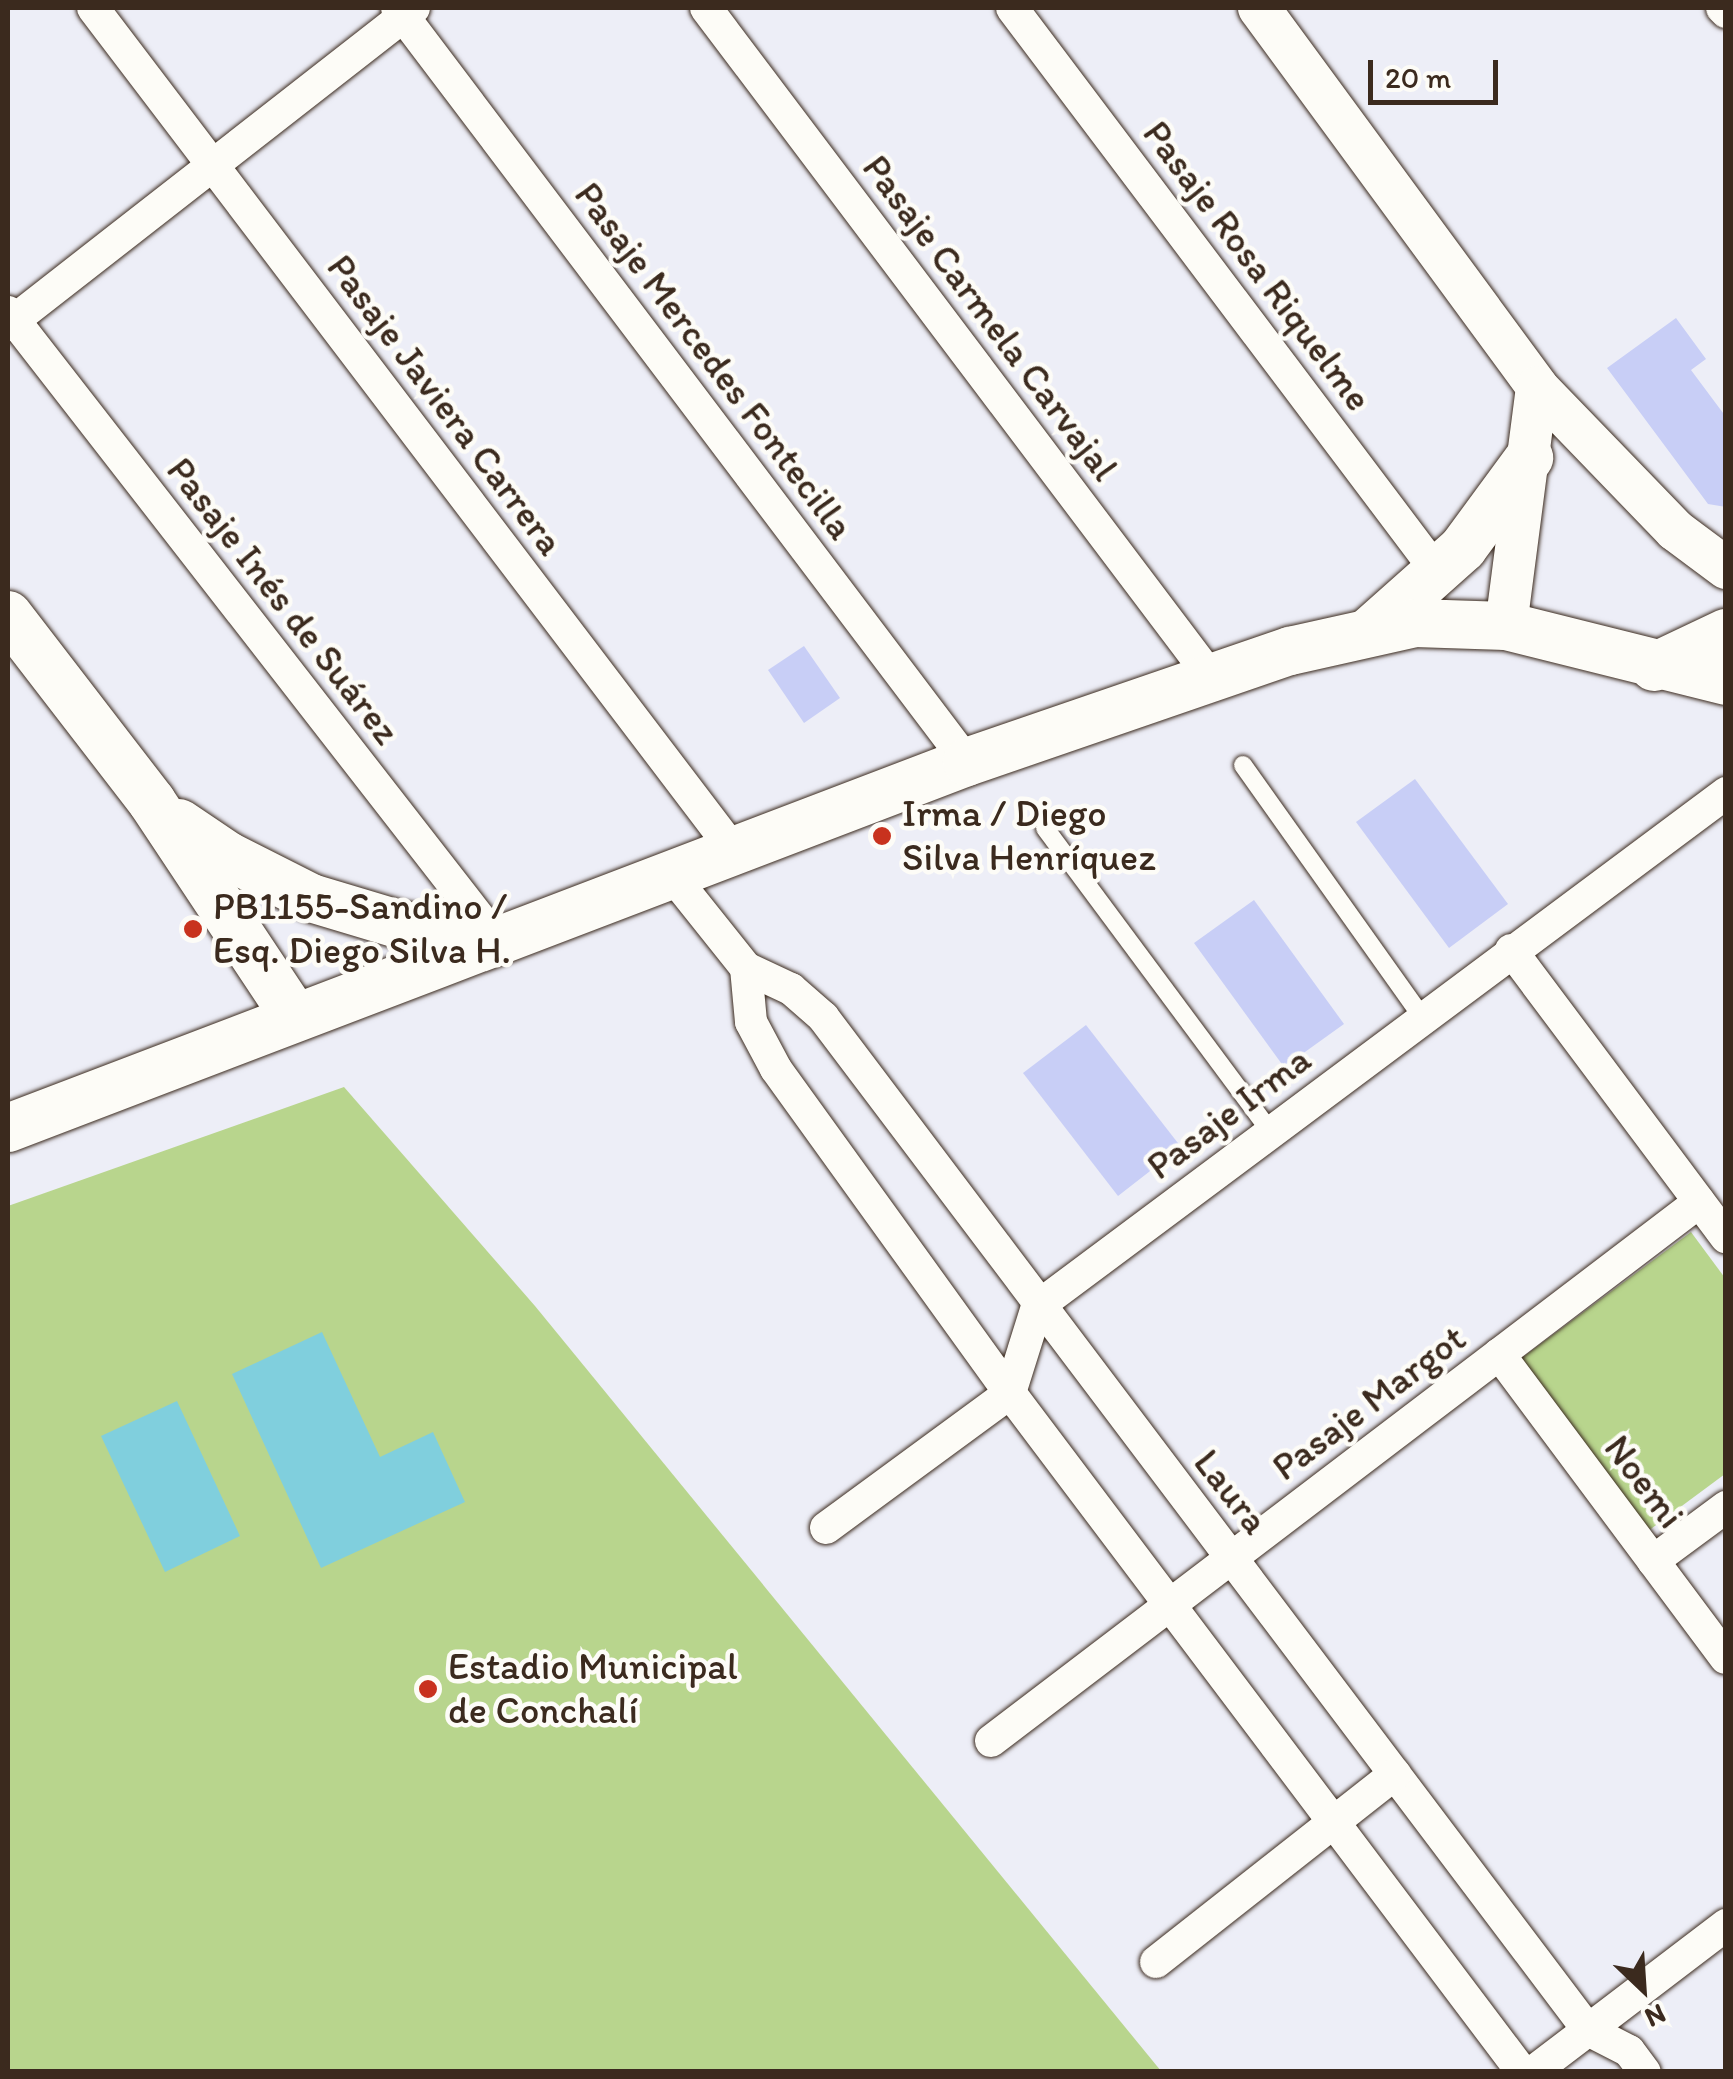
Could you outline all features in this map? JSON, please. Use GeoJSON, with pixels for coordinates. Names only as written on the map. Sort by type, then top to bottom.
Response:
{"type":"FeatureCollection","features":[{"type":"Feature","properties":{"kind":"main road"},"geometry":{"type":"LineString","coordinates":[[1369,632],[1438,573],[1486,522],[1530,458]]}},
{"type":"Feature","properties":{"kind":"main road"},"geometry":{"type":"LineString","coordinates":[[8,615],[152,802],[295,1016]]}},
{"type":"Feature","properties":{"kind":"main road"},"geometry":{"type":"LineString","coordinates":[[8,1128],[495,938],[967,762],[1210,676],[1369,632],[1415,624],[1506,626],[1654,668],[1726,682]]}},
{"type":"Feature","properties":{"kind":"main road"},"geometry":{"type":"LineString","coordinates":[[1654,668],[1726,633]]}},
{"type":"Feature","properties":{"kind":"main road"},"geometry":{"type":"LineString","coordinates":[[1654,668],[1726,714]]}},
{"type":"Feature","properties":{"kind":"main road"},"geometry":{"type":"LineString","coordinates":[[152,802],[228,856],[311,898],[401,924],[495,938]]}},
{"type":"Feature","properties":{"kind":"street","name":"Pasaje Javiera Carrera"},"geometry":{"type":"LineString","coordinates":[[94,8],[734,851]]}},
{"type":"Feature","properties":{"kind":"street","name":"Pasaje Carmela Carvajal"},"geometry":{"type":"LineString","coordinates":[[706,8],[1210,676]]}},
{"type":"Feature","properties":{"kind":"street","name":"Pasaje Rosa Riquelme"},"geometry":{"type":"LineString","coordinates":[[1012,8],[1438,573]]}},
{"type":"Feature","properties":{"kind":"street"},"geometry":{"type":"LineString","coordinates":[[1259,8],[1537,387],[1675,530],[1726,568]]}},
{"type":"Feature","properties":{"kind":"street"},"geometry":{"type":"LineString","coordinates":[[10,319],[213,165],[405,10]]}},
{"type":"Feature","properties":{"kind":"street","name":"Pasaje Mercedes Fontecilla"},"geometry":{"type":"LineString","coordinates":[[405,10],[967,762]]}},
{"type":"Feature","properties":{"kind":"street","name":"Pasaje Inés de Suárez"},"geometry":{"type":"LineString","coordinates":[[10,319],[495,938]]}},
{"type":"Feature","properties":{"kind":"street"},"geometry":{"type":"LineString","coordinates":[[1506,626],[1537,387]]}},
{"type":"Feature","properties":{"kind":"street","name":"Pasaje Irma"},"geometry":{"type":"LineString","coordinates":[[1037,1308],[1726,793]]}},
{"type":"Feature","properties":{"kind":"street","name":"Laura"},"geometry":{"type":"LineString","coordinates":[[671,874],[746,968],[791,989],[822,1017],[1037,1308],[1232,1558],[1588,2030],[1629,2051],[1646,2072]]}},
{"type":"Feature","properties":{"kind":"street"},"geometry":{"type":"LineString","coordinates":[[1511,950],[1726,1238]]}},
{"type":"Feature","properties":{"kind":"street"},"geometry":{"type":"LineString","coordinates":[[746,968],[749,1009],[762,1046],[1010,1393],[1522,2072]]}},
{"type":"Feature","properties":{"kind":"street","name":"Pasaje Margot"},"geometry":{"type":"LineString","coordinates":[[992,1741],[1699,1202]]}},
{"type":"Feature","properties":{"kind":"street"},"geometry":{"type":"LineString","coordinates":[[826,1528],[1010,1393],[1037,1308]]}},
{"type":"Feature","properties":{"kind":"street","name":"Noemi"},"geometry":{"type":"LineString","coordinates":[[1499,1354],[1726,1658]]}},
{"type":"Feature","properties":{"kind":"street"},"geometry":{"type":"LineString","coordinates":[[1652,1560],[1726,1507]]}},
{"type":"Feature","properties":{"kind":"street"},"geometry":{"type":"LineString","coordinates":[[1156,1962],[1395,1774]]}},
{"type":"Feature","properties":{"kind":"street"},"geometry":{"type":"LineString","coordinates":[[1533,2072],[1726,1925]]}},
{"type":"Feature","properties":{"kind":"lane"},"geometry":{"type":"LineString","coordinates":[[1243,764],[1422,1018]]}},
{"type":"Feature","properties":{"kind":"lane"},"geometry":{"type":"LineString","coordinates":[[1045,828],[1271,1132]]}},
{"type":"Feature","properties":{"kind":"green space","name":"Estadio Municipal de Conchalí"},"geometry":{"type":"Polygon","coordinates":[[[344,1087],[535,1306],[1161,2071],[8,2071],[8,1206],[344,1087]]]}},
{"type":"Feature","properties":{"kind":"green space"},"geometry":{"type":"Polygon","coordinates":[[[1691,1232],[1725,1278],[1725,1474],[1644,1534],[1515,1363],[1691,1232]]]}},
{"type":"Feature","properties":{"kind":"water"},"geometry":{"type":"Polygon","coordinates":[[[322,1332],[380,1457],[433,1432],[465,1502],[321,1568],[232,1374],[322,1332]]]}},
{"type":"Feature","properties":{"kind":"water"},"geometry":{"type":"Polygon","coordinates":[[[177,1401],[240,1536],[165,1572],[101,1436],[177,1401]]]}},
{"type":"Feature","properties":{"kind":"building"},"geometry":{"type":"Polygon","coordinates":[[[1676,318],[1706,359],[1691,370],[1726,417],[1726,507],[1708,504],[1607,368],[1676,318]]]}},
{"type":"Feature","properties":{"kind":"building"},"geometry":{"type":"Polygon","coordinates":[[[804,646],[840,698],[804,723],[768,670],[804,646]]]}},
{"type":"Feature","properties":{"kind":"building"},"geometry":{"type":"Polygon","coordinates":[[[1415,779],[1508,904],[1449,948],[1356,822],[1415,779]]]}},
{"type":"Feature","properties":{"kind":"building"},"geometry":{"type":"Polygon","coordinates":[[[1254,900],[1344,1024],[1284,1067],[1194,943],[1254,900]]]}},
{"type":"Feature","properties":{"kind":"building"},"geometry":{"type":"Polygon","coordinates":[[[1086,1025],[1181,1147],[1118,1196],[1023,1073],[1086,1025]]]}},
{"type":"Feature","properties":{"kind":"place","name":"Irma / Diego Silva Henríquez"},"geometry":{"type":"Point","coordinates":[882,836]}},
{"type":"Feature","properties":{"kind":"place","name":"PB1155-Sandino / Esq. Diego Silva H."},"geometry":{"type":"Point","coordinates":[193,929]}},
{"type":"Feature","properties":{"kind":"place","name":"Estadio Municipal de Conchalí"},"geometry":{"type":"Point","coordinates":[428,1689]}}]}
